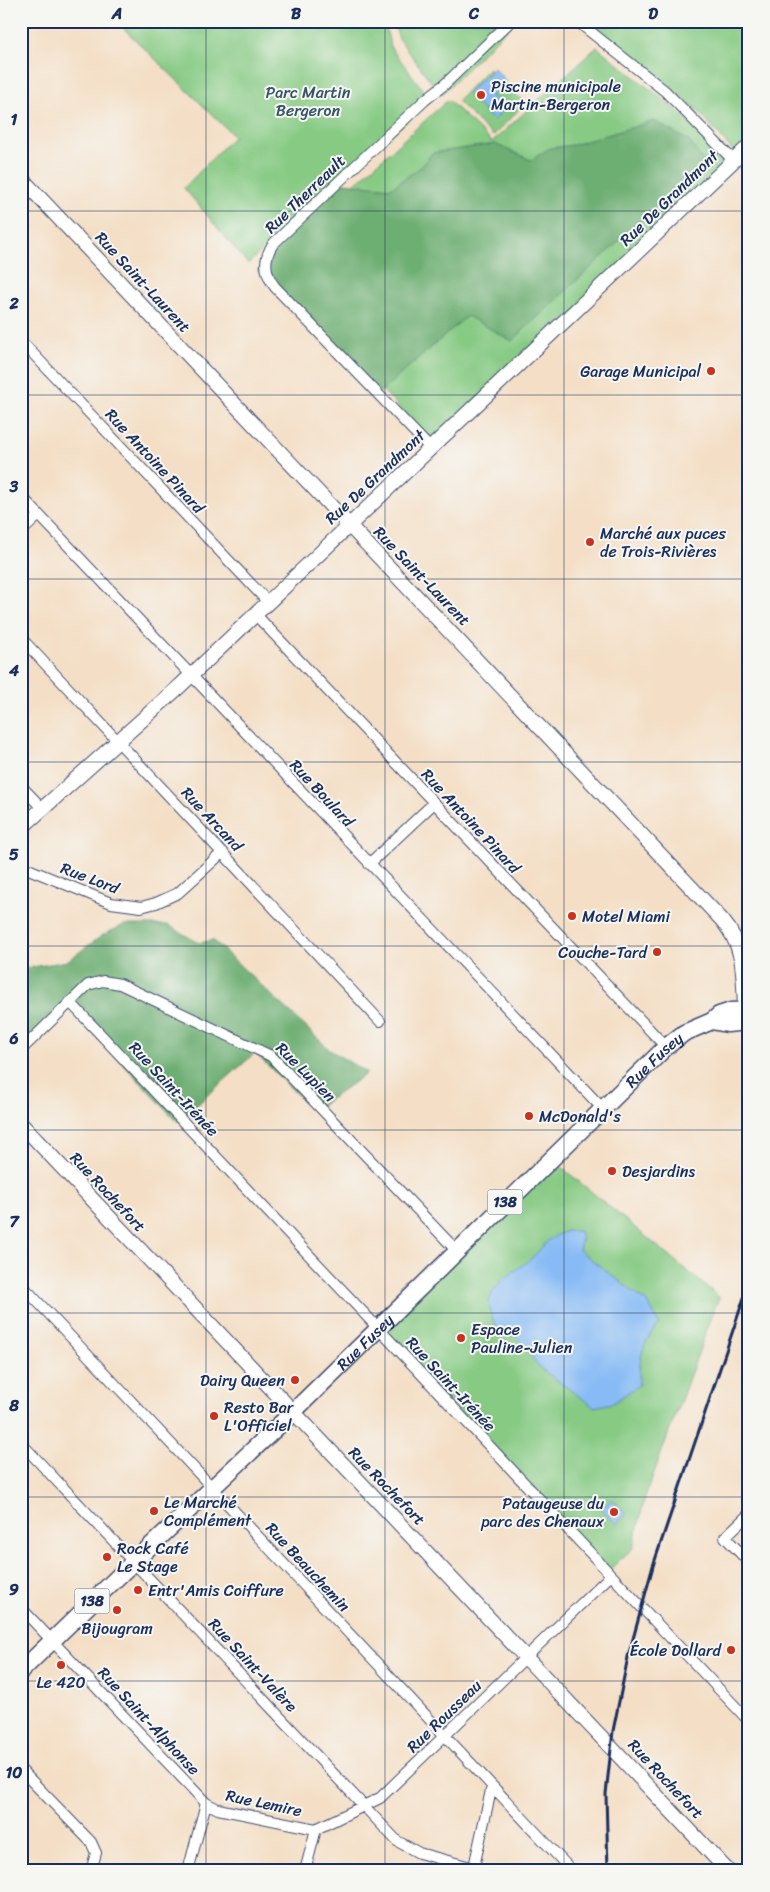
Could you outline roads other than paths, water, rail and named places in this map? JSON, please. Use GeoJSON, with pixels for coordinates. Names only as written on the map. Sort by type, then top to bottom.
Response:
{"type":"FeatureCollection","features":[{"type":"Feature","properties":{"kind":"main road","name":"Rue Fusey"},"geometry":{"type":"LineString","coordinates":[[21,1671],[292,1412],[666,1047],[684,1033],[712,1021],[727,1024],[747,1016]]}},
{"type":"Feature","properties":{"kind":"street","name":"Rue Therreault"},"geometry":{"type":"LineString","coordinates":[[430,448],[275,286],[268,276],[266,260],[273,244],[511,21]]}},
{"type":"Feature","properties":{"kind":"street"},"geometry":{"type":"LineString","coordinates":[[577,21],[665,91],[733,160]]}},
{"type":"Feature","properties":{"kind":"street","name":"Rue De Grandmont"},"geometry":{"type":"LineString","coordinates":[[21,828],[191,676],[749,146]]}},
{"type":"Feature","properties":{"kind":"street","name":"Rue Saint-Laurent"},"geometry":{"type":"LineString","coordinates":[[21,178],[728,927],[742,955],[747,1016]]}},
{"type":"Feature","properties":{"kind":"street","name":"Rue Antoine Pinard"},"geometry":{"type":"LineString","coordinates":[[21,341],[268,602]]}},
{"type":"Feature","properties":{"kind":"street","name":"Rue Boulard"},"geometry":{"type":"LineString","coordinates":[[21,496],[603,1109]]}},
{"type":"Feature","properties":{"kind":"street"},"geometry":{"type":"LineString","coordinates":[[21,532],[39,515]]}},
{"type":"Feature","properties":{"kind":"street","name":"Rue Antoine Pinard"},"geometry":{"type":"LineString","coordinates":[[255,614],[666,1047]]}},
{"type":"Feature","properties":{"kind":"street","name":"Rue Arcand"},"geometry":{"type":"LineString","coordinates":[[21,638],[380,1021]]}},
{"type":"Feature","properties":{"kind":"street"},"geometry":{"type":"LineString","coordinates":[[21,786],[43,809]]}},
{"type":"Feature","properties":{"kind":"street"},"geometry":{"type":"LineString","coordinates":[[369,864],[434,803]]}},
{"type":"Feature","properties":{"kind":"street","name":"Rue Lord"},"geometry":{"type":"LineString","coordinates":[[21,866],[111,903],[141,907],[156,903],[178,893],[223,852]]}},
{"type":"Feature","properties":{"kind":"street"},"geometry":{"type":"LineString","coordinates":[[728,927],[749,944]]}},
{"type":"Feature","properties":{"kind":"street","name":"Rue Lupien"},"geometry":{"type":"LineString","coordinates":[[21,1050],[92,983],[103,981],[117,983],[266,1052],[456,1250]]}},
{"type":"Feature","properties":{"kind":"street","name":"Rue Saint-Irénée"},"geometry":{"type":"LineString","coordinates":[[70,1002],[610,1576],[749,1721]]}},
{"type":"Feature","properties":{"kind":"street","name":"Rue Rochefort"},"geometry":{"type":"LineString","coordinates":[[21,1124],[728,1871]]}},
{"type":"Feature","properties":{"kind":"street","name":"Rue Beauchemin"},"geometry":{"type":"LineString","coordinates":[[21,1284],[572,1871]]}},
{"type":"Feature","properties":{"kind":"street","name":"Rue Saint-Valère"},"geometry":{"type":"LineString","coordinates":[[21,1443],[364,1806],[408,1849],[485,1871]]}},
{"type":"Feature","properties":{"kind":"street"},"geometry":{"type":"LineString","coordinates":[[749,1514],[725,1537],[749,1562]]}},
{"type":"Feature","properties":{"kind":"street","name":"Rue Rousseau"},"geometry":{"type":"LineString","coordinates":[[316,1829],[380,1798],[610,1576]]}},
{"type":"Feature","properties":{"kind":"street","name":"Rue Saint-Alphonse"},"geometry":{"type":"LineString","coordinates":[[21,1608],[206,1803]]}},
{"type":"Feature","properties":{"kind":"street"},"geometry":{"type":"LineString","coordinates":[[21,1770],[93,1845],[96,1853],[91,1871]]}},
{"type":"Feature","properties":{"kind":"street"},"geometry":{"type":"LineString","coordinates":[[473,1869],[492,1786]]}},
{"type":"Feature","properties":{"kind":"street"},"geometry":{"type":"LineString","coordinates":[[188,1871],[206,1803]]}},
{"type":"Feature","properties":{"kind":"street","name":"Rue Lemire"},"geometry":{"type":"LineString","coordinates":[[206,1803],[218,1809],[316,1829]]}},
{"type":"Feature","properties":{"kind":"street"},"geometry":{"type":"LineString","coordinates":[[305,1871],[316,1829]]}},
{"type":"Feature","properties":{"kind":"water","name":"Piscine municipale Martin-Bergeron"},"geometry":{"type":"Polygon","coordinates":[[[494,68],[507,82],[491,96],[504,110],[493,120],[467,93],[494,68]]]}},
{"type":"Feature","properties":{"kind":"water"},"geometry":{"type":"Polygon","coordinates":[[[566,1231],[579,1231],[582,1238],[579,1250],[649,1304],[659,1324],[648,1338],[642,1352],[639,1385],[613,1403],[594,1407],[540,1368],[516,1336],[502,1335],[494,1322],[490,1310],[493,1292],[499,1284],[533,1256],[547,1241],[566,1231]]]}},
{"type":"Feature","properties":{"kind":"water","name":"Pataugeuse du parc des Chenaux"},"geometry":{"type":"Polygon","coordinates":[[[612,1499],[627,1514],[616,1524],[602,1509],[612,1499]]]}},
{"type":"Feature","properties":{"kind":"railway"},"geometry":{"type":"LineString","coordinates":[[608,1871],[606,1794],[613,1731],[628,1657],[653,1566],[749,1283]]}},
{"type":"Feature","properties":{"kind":"place","name":"Piscine municipale Martin-Bergeron"},"geometry":{"type":"Point","coordinates":[481,95]}},
{"type":"Feature","properties":{"kind":"place","name":"Garage Municipal"},"geometry":{"type":"Point","coordinates":[711,371]}},
{"type":"Feature","properties":{"kind":"place","name":"Marché aux puces de Trois-Rivières"},"geometry":{"type":"Point","coordinates":[590,542]}},
{"type":"Feature","properties":{"kind":"place","name":"Motel Miami"},"geometry":{"type":"Point","coordinates":[572,916]}},
{"type":"Feature","properties":{"kind":"place","name":"Couche-Tard"},"geometry":{"type":"Point","coordinates":[657,952]}},
{"type":"Feature","properties":{"kind":"place","name":"McDonald's"},"geometry":{"type":"Point","coordinates":[529,1116]}},
{"type":"Feature","properties":{"kind":"place","name":"Desjardins"},"geometry":{"type":"Point","coordinates":[612,1171]}},
{"type":"Feature","properties":{"kind":"place","name":"Espace Pauline-Julien"},"geometry":{"type":"Point","coordinates":[461,1338]}},
{"type":"Feature","properties":{"kind":"place","name":"Dairy Queen"},"geometry":{"type":"Point","coordinates":[295,1380]}},
{"type":"Feature","properties":{"kind":"place","name":"Resto Bar L'Officiel"},"geometry":{"type":"Point","coordinates":[214,1416]}},
{"type":"Feature","properties":{"kind":"place","name":"Le Marché Complément"},"geometry":{"type":"Point","coordinates":[154,1511]}},
{"type":"Feature","properties":{"kind":"place","name":"Pataugeuse du parc des Chenaux"},"geometry":{"type":"Point","coordinates":[614,1512]}},
{"type":"Feature","properties":{"kind":"place","name":"Rock Café Le Stage"},"geometry":{"type":"Point","coordinates":[107,1557]}},
{"type":"Feature","properties":{"kind":"place","name":"Entr'Amis Coiffure"},"geometry":{"type":"Point","coordinates":[138,1590]}},
{"type":"Feature","properties":{"kind":"place","name":"Bijougram"},"geometry":{"type":"Point","coordinates":[117,1610]}},
{"type":"Feature","properties":{"kind":"place","name":"École Dollard"},"geometry":{"type":"Point","coordinates":[731,1650]}},
{"type":"Feature","properties":{"kind":"place","name":"Le 420"},"geometry":{"type":"Point","coordinates":[61,1665]}},
{"type":"Feature","properties":{"kind":"park label","name":"Parc Martin Bergeron"},"geometry":{"type":"Point","coordinates":[308,101]}}]}
